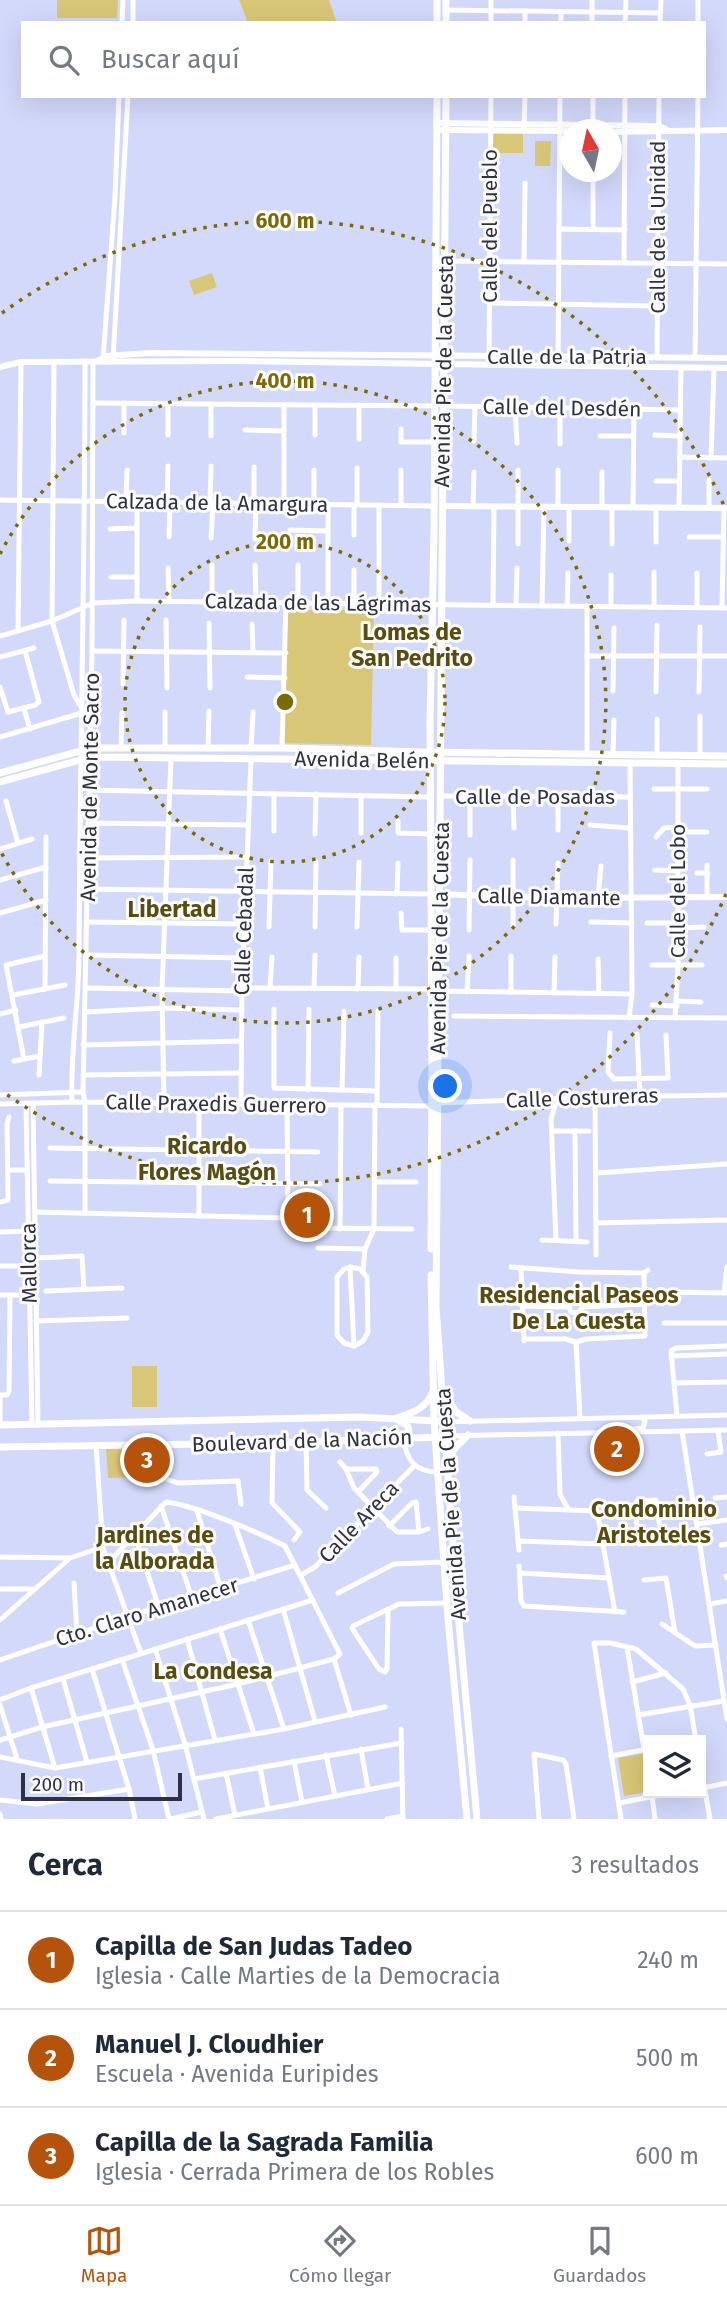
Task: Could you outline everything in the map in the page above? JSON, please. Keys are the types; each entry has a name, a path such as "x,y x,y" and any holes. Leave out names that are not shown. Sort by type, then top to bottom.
{"main road":[{"path":"437,0 437,21"},
{"path":"446,0 446,21"},
{"name":"Avenida Pie de la Cuesta","path":"435,990 431,930 436,894 431,834 430,752 437,98"},
{"name":"Avenida Pie de la Cuesta","path":"439,1422 443,1392 436,1306 435,990 441,796 446,98"},
{"name":"Avenida Belén","path":"0,773 88,751 121,748 282,748 727,756"},
{"name":"Avenida Belén","path":"0,782 81,758 88,751 171,758 727,764"},
{"name":"Avenida Pie de la Cuesta","path":"435,1105 430,1303 434,1388 440,1437 438,1472 447,1604 467,1819"},
{"path":"389,1420 418,1411 429,1400 434,1388"},
{"path":"443,1392 456,1412 470,1421"},
{"name":"Boulevard de la Nación","path":"0,1424 359,1417 439,1422"},
{"path":"355,1440 404,1435 409,1432 409,1426 406,1424 389,1420"},
{"path":"447,1466 454,1449 468,1435"},
{"name":"Avenida Pie de la Cuesta","path":"440,1437 447,1466 477,1819"},
{"name":"Boulevard de la Nación","path":"0,1447 273,1443 440,1437"}],"street":[{"path":"122,21 123,0"},
{"path":"132,21 133,0"},
{"path":"491,0 491,21"},
{"path":"592,0 592,21"},
{"path":"625,21 626,0"},
{"path":"660,21 661,0"},
{"path":"698,0 698,21"},
{"path":"446,10 660,13"},
{"path":"525,11 525,21"},
{"path":"561,12 561,21"},
{"name":"Avenida de Monte Sacro","path":"85,1212 83,1045 93,603 93,403 115,197 119,98"},
{"path":"113,359 128,98"},
{"name":"Calle del Pueblo","path":"489,356 491,98"},
{"path":"524,98 524,128"},
{"path":"560,98 560,119"},
{"path":"593,98 593,119"},
{"path":"624,263 625,98"},
{"name":"Calle de la Unidad","path":"657,358 661,129 659,98"},
{"path":"695,358 698,98"},
{"path":"437,127 559,128"},
{"path":"622,128 727,130"},
{"path":"558,366 559,182"},
{"path":"593,182 593,229"},
{"path":"524,262 525,183"},
{"path":"559,229 625,230"},
{"path":"446,261 727,264"},
{"path":"489,303 658,306"},
{"name":"Calle de la Patria","path":"444,360 489,356 727,358"},
{"name":"Calle de la Patria","path":"0,367 21,362 113,359 444,360 558,366 727,368"},
{"name":"Avenida de Monte Sacro","path":"85,361 82,711 88,751"},
{"path":"18,631 21,362"},
{"path":"0,737 82,711 74,695 52,621 54,362"},
{"path":"679,508 681,367"},
{"path":"711,458 714,368"},
{"path":"93,403 435,406"},
{"path":"124,403 124,433"},
{"path":"168,404 168,435"},
{"path":"211,404 211,436"},
{"path":"284,405 284,504"},
{"path":"314,435 315,405"},
{"path":"359,405 359,439"},
{"name":"Calle del Desdén","path":"444,406 680,410"},
{"path":"474,441 475,407"},
{"path":"515,408 517,443"},
{"path":"560,408 560,444"},
{"path":"633,507 634,409"},
{"path":"401,429 401,442 435,442"},
{"path":"245,430 284,431"},
{"path":"655,435 680,436"},
{"path":"600,436 633,436"},
{"path":"679,457 727,458"},
{"path":"168,466 169,537"},
{"path":"211,466 211,538"},
{"path":"254,467 255,539"},
{"path":"354,535 357,468"},
{"path":"126,501 127,470"},
{"path":"314,470 314,504"},
{"path":"401,470 401,505"},
{"path":"518,470 518,544"},
{"path":"558,470 558,507"},
{"path":"473,506 474,472"},
{"path":"602,472 602,507"},
{"path":"709,480 709,508"},
{"path":"656,481 679,481"},
{"name":"Calzada de la Amargura","path":"0,500 434,506"},
{"path":"136,601 137,502"},
{"path":"328,504 328,603"},
{"path":"379,505 379,604"},
{"path":"443,506 726,508 723,537 725,608"},
{"path":"492,605 494,506"},
{"path":"542,606 544,507"},
{"path":"569,507 569,541"},
{"path":"612,507 612,544"},
{"path":"656,507 656,542"},
{"path":"110,529 137,528"},
{"path":"290,530 328,531"},
{"path":"689,537 723,537"},
{"path":"212,565 212,602"},
{"path":"255,565 256,603"},
{"path":"298,603 299,565"},
{"path":"168,568 169,601"},
{"path":"516,606 517,568"},
{"path":"354,570 354,604"},
{"path":"654,572 654,607"},
{"path":"567,606 568,573"},
{"path":"697,573 697,607"},
{"path":"611,575 611,606"},
{"path":"111,577 137,577"},
{"name":"Calzada de las Lágrimas","path":"0,636 52,621 93,603 136,601 725,608"},
{"path":"282,748 286,602"},
{"path":"587,606 587,754"},
{"path":"123,684 124,620"},
{"path":"166,620 167,688"},
{"path":"209,623 209,688"},
{"path":"252,624 253,652"},
{"path":"656,692 657,625"},
{"path":"699,692 700,627"},
{"path":"613,691 614,628"},
{"path":"0,657 34,648"},
{"path":"0,687 7,711 24,709 39,702 24,651"},
{"path":"92,652 286,653"},
{"path":"587,656 727,656"},
{"path":"247,677 285,678"},
{"path":"24,709 30,729"},
{"path":"208,748 209,711"},
{"path":"165,712 165,748"},
{"path":"251,749 253,712"},
{"path":"121,748 122,713"},
{"path":"700,716 701,755"},
{"path":"657,719 657,755"},
{"path":"613,754 614,720"},
{"name":"Avenida de Monte Sacro","path":"72,1102 79,981 81,758"},
{"path":"164,1103 162,990 171,758"},
{"name":"Calle Cebadal","path":"241,1104 242,989 251,759"},
{"path":"629,1018 632,995 630,763"},
{"name":"Calle del Lobo","path":"675,1018 678,964 677,764"},
{"path":"654,789 707,789"},
{"name":"Calle de Posadas","path":"89,790 430,797"},
{"path":"274,794 274,831"},
{"path":"315,834 316,794"},
{"path":"361,796 361,833"},
{"name":"Calle de Posadas","path":"441,796 630,797"},
{"path":"470,797 470,835"},
{"path":"513,797 514,828"},
{"path":"558,797 558,830"},
{"path":"6,801 18,844"},
{"path":"0,816 10,813"},
{"path":"398,821 398,833 431,834"},
{"path":"88,823 248,825"},
{"path":"590,825 630,828"},
{"path":"656,837 664,828 707,832"},
{"path":"45,989 46,837"},
{"path":"0,849 32,839"},
{"path":"88,858 247,857"},
{"path":"469,930 470,860"},
{"path":"513,860 513,926"},
{"path":"270,927 271,861"},
{"path":"315,927 316,862"},
{"path":"357,927 359,862"},
{"path":"397,894 398,863"},
{"path":"556,924 558,863"},
{"path":"707,865 707,897"},
{"path":"598,897 601,866"},
{"path":"0,880 46,867"},
{"path":"655,870 678,871"},
{"path":"697,873 708,873"},
{"name":"Calle Diamante","path":"87,889 556,898 727,897"},
{"path":"0,913 46,900"},
{"path":"401,913 402,930 431,930"},
{"path":"87,922 244,924"},
{"path":"591,922 632,923"},
{"path":"647,923 705,927"},
{"path":"87,954 243,958"},
{"path":"314,988 315,955"},
{"path":"467,992 468,956"},
{"path":"511,956 511,992"},
{"path":"24,1059 6,965 45,957"},
{"path":"270,988 272,957"},
{"path":"358,989 359,957"},
{"path":"554,992 555,957"},
{"path":"396,958 396,989"},
{"path":"598,958 599,993"},
{"path":"652,965 702,965"},
{"path":"13,995 65,985"},
{"path":"86,988 396,989 632,995"},
{"path":"652,1005 701,1002"},
{"path":"85,1012 162,1008 242,1010"},
{"path":"274,1009 274,1088 377,1094"},
{"path":"307,1090 309,1009"},
{"path":"0,1014 16,1010"},
{"path":"342,1090 344,1011"},
{"path":"363,1271 350,1267 337,1277 337,1335 344,1343 354,1346 363,1341 368,1332 367,1278 363,1271 365,1249 374,1229 378,1011"},
{"path":"454,1016 727,1018"},
{"path":"19,1027 64,1018"},
{"path":"39,1075 42,1022"},
{"path":"610,1033 610,1076 614,1079 668,1078 666,1035"},
{"path":"637,1034 640,1096"},
{"path":"83,1045 242,1041"},
{"path":"13,1061 40,1056"},
{"path":"83,1075 241,1073"},
{"path":"324,1090 324,1105"},
{"path":"0,1095 83,1092"},
{"name":"Calle Costureras","path":"435,1105 595,1097 727,1095"},
{"path":"595,1097 596,1255"},
{"path":"543,1099 551,1119 555,1240"},
{"path":"551,1119 557,1099"},
{"name":"Calle Praxedis Guerrero","path":"0,1103 435,1105"},
{"name":"Mallorca","path":"30,1103 35,1212 32,1231 35,1423"},
{"path":"199,1104 199,1216"},
{"path":"287,1104 288,1218"},
{"path":"340,1229 341,1105"},
{"path":"0,1202 8,1200 4,1125 9,1117"},
{"path":"552,1131 589,1131"},
{"path":"575,1131 576,1240"},
{"path":"50,1148 318,1152"},
{"name":"Mallorca","path":"31,1151 27,1170 36,1258 37,1321 34,1367"},
{"path":"596,1173 727,1164"},
{"path":"8,1170 27,1170"},
{"path":"50,1181 320,1184"},
{"path":"375,1182 416,1182"},
{"path":"35,1212 288,1218 319,1228 412,1228"},
{"path":"596,1223 727,1220"},
{"path":"0,1232 32,1231"},
{"path":"542,1240 587,1242"},
{"path":"318,1248 365,1249"},
{"path":"36,1258 82,1256 84,1289"},
{"path":"0,1266 18,1266"},
{"path":"350,1267 354,1346"},
{"path":"511,1267 646,1271 645,1336 586,1339 576,1342 565,1339 524,1341 521,1268"},
{"path":"664,1292 725,1293 727,1267"},
{"path":"46,1291 122,1288"},
{"name":"Mallorca","path":"0,1295 13,1295 9,1391 7,1395 0,1395 0,1404"},
{"path":"522,1306 569,1307 571,1312 576,1313 582,1307 644,1304"},
{"path":"37,1321 127,1318"},
{"path":"664,1323 727,1323"},
{"path":"576,1342 580,1418"},
{"path":"672,1352 727,1346"},
{"path":"672,1352 727,1354"},
{"path":"672,1352 677,1416"},
{"path":"674,1382 727,1382"},
{"path":"0,1404 0,1424"},
{"path":"439,1422 727,1415"},
{"path":"588,1433 643,1428 645,1421 641,1418"},
{"path":"481,1420 482,1434"},
{"path":"707,1454 721,1452 718,1430"},
{"path":"440,1437 727,1430"},
{"path":"682,1431 727,1719"},
{"path":"558,1433 560,1494 568,1509"},
{"path":"404,1439 409,1460 425,1471 438,1472"},
{"path":"306,1442 306,1489 326,1508"},
{"path":"273,1443 272,1503 300,1532 294,1540"},
{"path":"96,1444 103,1548 141,1653"},
{"path":"155,1445 156,1471 160,1477 178,1483 238,1481 241,1504"},
{"path":"340,1462 346,1469 350,1483 389,1526 397,1532 419,1532 428,1529"},
{"name":"Calle Areca","path":"300,1575 315,1567 415,1465"},
{"path":"346,1469 376,1469 377,1472 358,1492"},
{"path":"551,1508 560,1494"},
{"path":"514,1497 519,1550"},
{"path":"715,1498 727,1497"},
{"path":"637,1501 656,1500 662,1543"},
{"path":"0,1740 42,1727 238,1684 334,1659 340,1654 285,1546 235,1525 166,1502 108,1563"},
{"path":"389,1526 416,1502 419,1532"},
{"path":"161,1506 192,1598"},
{"path":"515,1508 597,1511 615,1612"},
{"path":"197,1511 221,1588"},
{"path":"636,1516 639,1544 699,1536"},
{"path":"697,1524 727,1520"},
{"path":"235,1525 254,1579"},
{"path":"135,1535 159,1608"},
{"path":"518,1541 603,1544"},
{"path":"0,1557 70,1558 97,1549"},
{"path":"0,1620 70,1558"},
{"path":"338,1593 394,1564 444,1562"},
{"name":"Cto. Claro Amanecer","path":"0,1660 295,1565"},
{"path":"610,1578 519,1569 521,1601 524,1606 624,1612"},
{"path":"644,1580 666,1578 675,1633"},
{"path":"74,1583 77,1634"},
{"path":"0,1589 33,1589"},
{"path":"17,1759 10,1737 3,1727 0,1703 31,1688 313,1600"},
{"path":"710,1604 727,1601"},
{"path":"388,1609 385,1672 379,1669 352,1628 388,1609 399,1604 447,1604"},
{"path":"283,1609 315,1721"},
{"path":"248,1620 284,1729"},
{"path":"662,1624 695,1646 716,1645"},
{"path":"220,1629 254,1734"},
{"path":"187,1639 215,1740"},
{"path":"621,1819 594,1643 636,1649 683,1689 690,1705 693,1735"},
{"path":"627,1647 643,1736"},
{"path":"122,1659 153,1750 170,1819 203,1816 185,1744 155,1649"},
{"path":"334,1659 351,1715"},
{"path":"92,1669 120,1757 135,1819"},
{"path":"632,1682 666,1674"},
{"path":"63,1679 87,1762"},
{"path":"31,1688 55,1768"},
{"path":"638,1715 725,1701"},
{"path":"0,1757 55,1768 284,1729 385,1707"},
{"path":"387,1819 403,1817 401,1729"},
{"path":"194,1779 402,1743"},
{"path":"361,1749 368,1789"},
{"path":"611,1755 643,1750"},
{"path":"539,1819 534,1754 563,1760 566,1765 573,1819"},
{"path":"326,1755 335,1796"},
{"path":"294,1761 302,1802"},
{"path":"260,1767 268,1809"},
{"path":"226,1773 236,1815"},
{"path":"216,1819 403,1783"},
{"path":"706,1787 727,1783"},
{"path":"0,1800 37,1804 129,1789"},
{"path":"619,1803 643,1798"},
{"path":"652,1798 656,1819"},
{"path":"705,1798 710,1819"}],"shaded area":[{"path":"57,0 118,0 117,18 57,18"},
{"path":"239,0 329,0 336,21 247,21"},
{"path":"492,134 523,134 523,153 493,153"},
{"path":"535,141 551,141 550,166 535,166"},
{"path":"212,273 217,287 194,295 189,281"},
{"path":"287,610 374,610 371,745 284,743"},
{"path":"132,1366 157,1366 157,1407 132,1407"},
{"path":"142,1447 143,1464 152,1465 153,1476 108,1478 106,1448"},
{"path":"643,1754 643,1793 624,1796 618,1758"}],"place":[{"name":"Capilla de San Judas Tadeo","path":"307,1215"},
{"name":"Manuel J. Cloudhier","path":"617,1449"},
{"name":"Capilla de la Sagrada Familia","path":"147,1460"}],"district":[{"name":"Lomas de San Pedrito","path":"412,645"},
{"name":"Libertad","path":"172,909"},
{"name":"Ricardo Flores Magón","path":"207,1159"},
{"name":"Residencial Paseos De La Cuesta","path":"579,1308"},
{"name":"Condominio Aristoteles","path":"654,1522"},
{"name":"Jardines de la Alborada","path":"155,1548"},
{"name":"La Condesa","path":"213,1671"}]}
